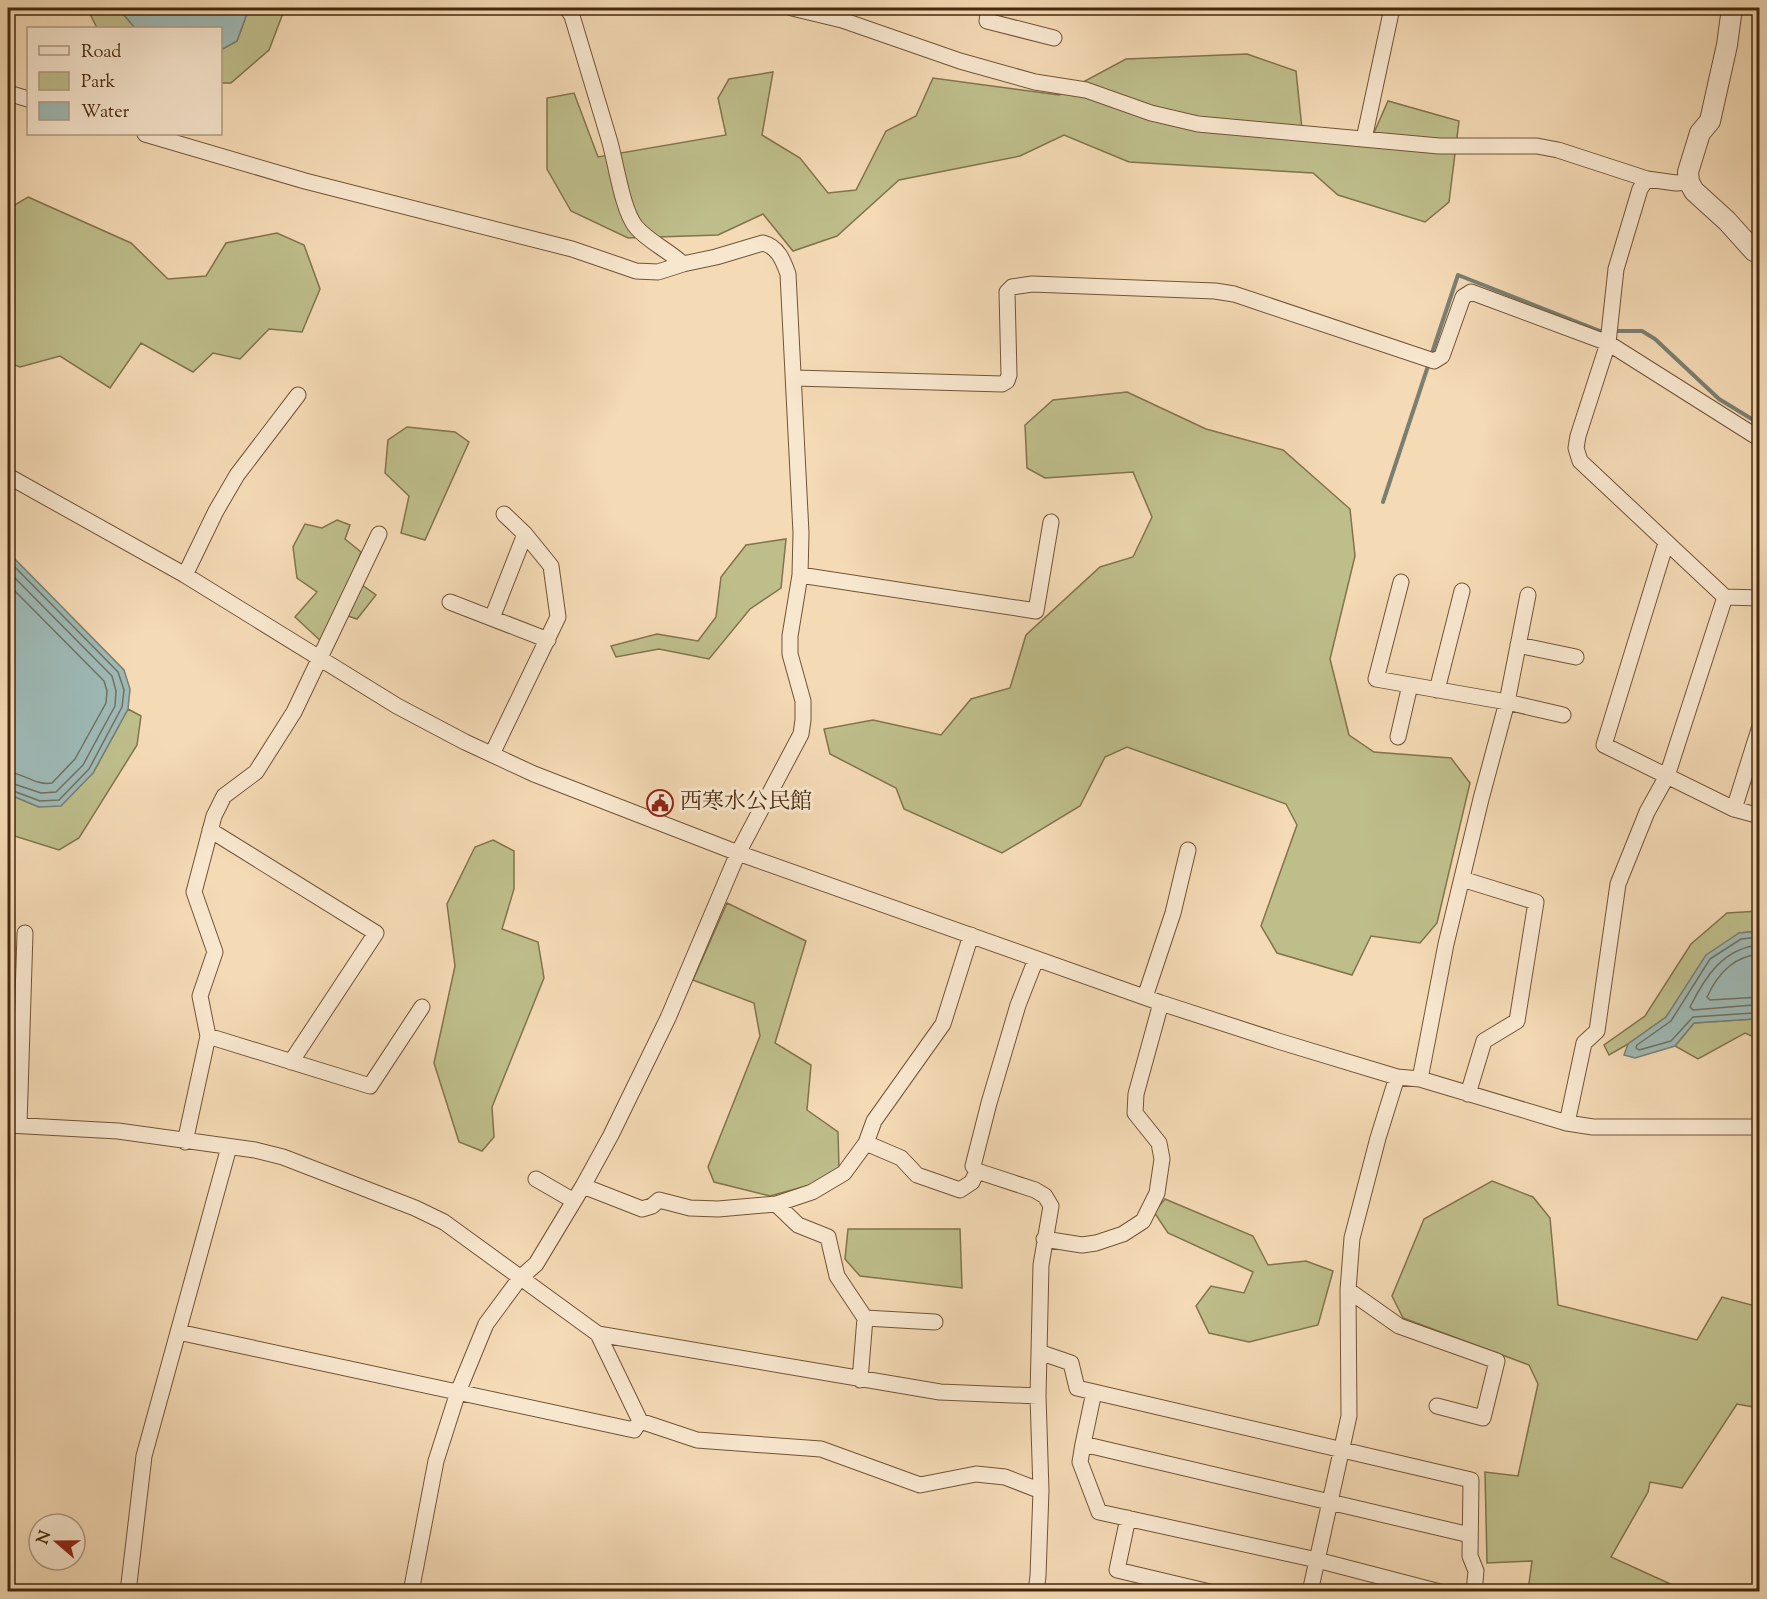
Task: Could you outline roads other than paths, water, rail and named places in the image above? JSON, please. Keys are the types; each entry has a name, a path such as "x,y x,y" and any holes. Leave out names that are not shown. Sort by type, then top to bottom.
{"street":[{"path":"567,8 572,16 610,141 628,212 635,226 651,241 670,252 683,264"},
{"path":"792,8 842,20 960,61 1035,82 1086,90 1151,113 1198,124 1439,146 1537,146 1558,150 1647,179 1676,183 1689,182"},
{"path":"990,8 987,21 1054,38"},
{"path":"1364,140 1392,8"},
{"path":"1732,8 1727,45 1710,121 1700,133 1688,172 1689,182 1694,191 1727,221 1754,251 1760,254"},
{"path":"8,93 27,99"},
{"path":"148,135 348,192 572,249 636,271 658,272 763,243 771,245 781,256 788,274 801,533 800,575 790,636 790,654 803,701 801,734 738,853 668,1018 583,1186 536,1264 520,1278 486,1324 458,1392 436,1461 411,1592"},
{"path":"1647,179 1640,189 1616,269 1608,343 1576,447 1580,461 1725,597 1760,598"},
{"path":"795,378 1002,384 1007,381 1009,375 1007,292 1012,286 1032,284 1215,291 1234,294 1430,359 1443,356 1462,297 1471,292 1608,343 1760,439"},
{"path":"184,575 237,475 298,395"},
{"path":"8,476 184,575 397,706 534,774 738,853 1161,1003 1397,1077 1420,1079 1567,1123 1593,1127 1760,1127"},
{"path":"492,754 558,617 551,566 525,534 504,514"},
{"path":"800,575 1036,611 1051,522"},
{"path":"184,1142 208,1036 200,996 215,952 194,892 214,816 224,796 256,772 294,712 379,534"},
{"path":"492,618 525,534"},
{"path":"1666,543 1604,746 1734,809 1760,816"},
{"path":"1401,582 1376,679 1507,702 1563,715"},
{"path":"1437,690 1462,591"},
{"path":"1420,1079 1446,944 1507,702 1528,595"},
{"path":"1567,1123 1584,1043 1598,1031 1618,884 1647,812 1667,776 1725,597"},
{"path":"450,602 548,640"},
{"path":"1518,645 1576,657"},
{"path":"1398,737 1410,685"},
{"path":"1734,809 1760,726"},
{"path":"210,830 376,933 291,1062"},
{"path":"1145,997 1173,913 1188,850"},
{"path":"1462,879 1536,902 1516,1021 1484,1041 1468,1094"},
{"path":"25,933 13,1125 118,1131 184,1142 255,1150 283,1157 416,1208 444,1222 597,1334 940,1392 1038,1396"},
{"path":"583,1186 642,1209 652,1206 659,1200 690,1208 718,1209 776,1204 812,1192 844,1173 866,1143 874,1121 944,1024 971,935"},
{"path":"1036,959 1018,1005 973,1166 977,1171 1035,1190 1045,1196 1051,1206 1041,1265 1038,1396 1041,1491 1036,1592"},
{"path":"1044,1239 1082,1245 1096,1243 1130,1230 1143,1221 1152,1206 1157,1193 1162,1159 1159,1143 1135,1113 1136,1094 1161,1003"},
{"path":"208,1036 370,1086 422,1007"},
{"path":"1310,1592 1349,1416 1348,1290 1352,1238 1377,1138 1397,1077"},
{"path":"866,1143 901,1158 917,1175 960,1190 972,1182 977,1171"},
{"path":"128,1592 144,1456 229,1147"},
{"path":"536,1179 574,1202"},
{"path":"776,1204 798,1225 828,1237 837,1276 865,1318 860,1380"},
{"path":"1348,1290 1399,1326 1497,1362 1483,1418 1437,1406"},
{"path":"865,1318 935,1322"},
{"path":"178,1332 634,1431 640,1420"},
{"path":"597,1334 640,1420 697,1440 821,1449 920,1485 976,1474 1005,1477 1041,1491"},
{"path":"1039,1352 1071,1363 1077,1388 1471,1480 1470,1556 1476,1571 1474,1592"},
{"path":"1094,1392 1080,1462 1099,1512 1317,1560 1440,1592"},
{"path":"1083,1444 1470,1535"},
{"path":"1128,1518 1117,1570 1210,1592"}],"water":[{"path":"118,8 249,8 237,41 222,49 222,27 134,27"},
{"path":"8,552 124,670 130,689 128,709 93,773 61,806 39,807 8,794"},
{"path":"1759,931 1759,1021 1753,1019 1694,1023 1675,1046 1635,1058 1624,1055 1628,1044 1666,1017 1706,955 1739,933"}],"waterway":[{"path":"1431,356 1458,275 1604,331"},
{"path":"1612,331 1642,331 1655,339 1719,399 1760,424"},
{"path":"1383,502 1429,363"}],"place":[{"name":"西寒水公民館","path":"660,803"}]}
